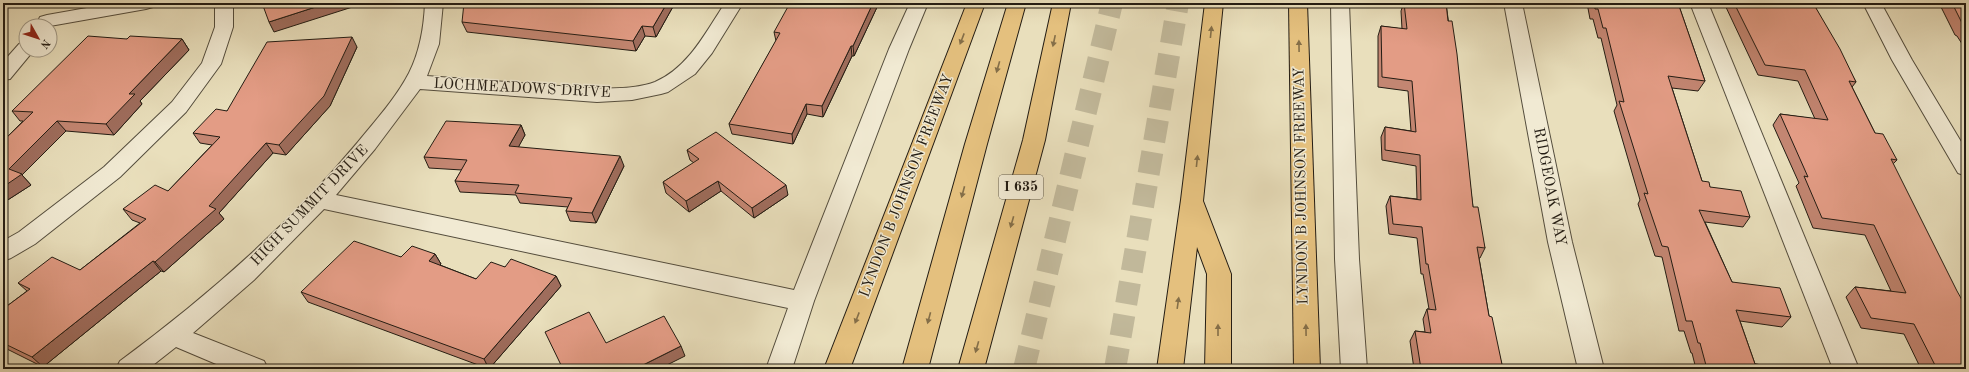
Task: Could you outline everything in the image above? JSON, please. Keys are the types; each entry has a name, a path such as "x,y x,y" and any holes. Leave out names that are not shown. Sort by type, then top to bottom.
{"main road":[{"name":"LYNDON B JOHNSON FREEWAY","path":"837,369 976,3"},
{"path":"915,369 974,152 1017,3"},
{"name":"I 635","path":"971,369 1034,140 1062,3"},
{"path":"1170,369 1192,200 1214,3"},
{"name":"LYNDON B JOHNSON FREEWAY","path":"1298,3 1307,369"},
{"path":"1192,200 1219,274 1218,369"}],"street":[{"path":"47,18 52,3"},
{"path":"58,21 146,3"},
{"path":"3,252 27,238 112,172 179,107 211,64 224,27 224,3"},
{"name":"HIGH SUMMIT DRIVE","path":"129,369 174,336 249,270 320,200 373,140 414,82 428,52 434,16 434,3"},
{"name":"LOCHMEADOWS DRIVE","path":"414,82 597,95 632,93 661,87 688,69 705,49 734,3"},
{"path":"779,369 802,301 899,49 919,3"},
{"path":"1340,3 1347,251 1354,369"},
{"name":"RIDGEOAK WAY","path":"1513,3 1560,242 1591,369"},
{"path":"1699,3 1846,369"},
{"path":"1872,3 1902,60 1966,168"},
{"path":"3,74 18,57"},
{"path":"320,200 802,301"},
{"path":"174,336 254,369"}],"building":[{"path":"262,3 328,3 269,22"},
{"path":"464,3 522,6 524,3 667,3 653,27 642,26 633,41 462,22"},
{"path":"790,3 873,3 822,106 806,104 792,134 729,124 780,33 774,32"},
{"path":"1404,3 1446,3 1448,21 1452,21 1457,54 1473,207 1478,207 1485,248 1477,247 1489,316 1492,317 1503,369 1421,369 1415,331 1431,333 1427,309 1436,310 1428,264 1426,264 1422,227 1393,224 1390,196 1421,200 1420,155 1385,150 1385,127 1416,132 1412,81 1382,77 1381,26 1407,29"},
{"path":"1594,3 1678,3 1705,81 1668,76 1702,181 1709,182 1710,187 1741,191 1750,217 1699,210 1732,282 1780,288 1791,317 1736,310 1755,364 1793,369 1707,369 1692,321 1686,321 1668,247 1662,246 1644,193 1648,194 1619,101 1624,102 1606,28 1603,28 1598,9 1595,9"},
{"path":"1734,3 1813,3 1840,49 1856,82 1849,81 1875,133 1883,134 1897,160 1891,159 1966,307 1966,369 1937,369 1914,324 1871,318 1855,287 1906,293 1874,225 1822,218 1804,176 1808,177 1780,114 1828,120 1805,70 1765,65"},
{"path":"1952,3 1966,3 1966,26 1963,25"},
{"path":"88,36 127,39 130,36 182,39 129,94 135,94 106,124 57,121 9,169 22,174 3,187 3,141 33,112 12,111"},
{"path":"352,37 324,96 279,145 266,143 209,206 216,209 155,262 153,261 32,357 3,343 3,309 30,289 18,283 52,257 80,270 146,219 123,209 155,185 168,191 220,137 193,133 216,109 227,111 267,42"},
{"path":"446,121 521,125 509,146 620,156 592,213 566,211 572,198 515,193 519,185 455,181 467,160 424,157"},
{"path":"716,132 786,185 752,208 718,181 686,201 663,182 699,159 687,150"},
{"path":"354,241 401,257 412,246 435,254 429,261 476,279 491,262 505,267 511,259 556,276 484,359 301,292"},
{"path":"589,312 606,343 664,316 681,346 635,369 552,369 561,365 545,332"}],"tunnel":[{"path":"1024,369 1112,3"},
{"path":"1115,369 1178,3"}]}
